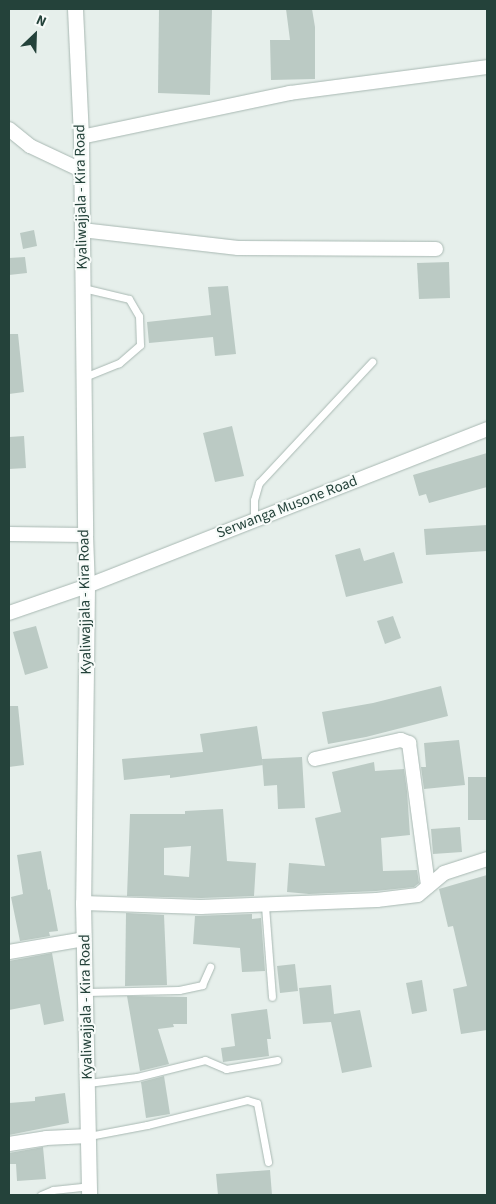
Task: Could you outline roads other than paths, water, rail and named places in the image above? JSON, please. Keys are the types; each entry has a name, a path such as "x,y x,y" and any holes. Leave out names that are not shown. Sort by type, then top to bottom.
{"street":[{"name":"Kyaliwajjala - Kira Road","path":"75,9 81,137 87,586 84,940 89,1191"},
{"path":"81,137 290,93 487,67"},
{"path":"9,129 30,146 81,170"},
{"path":"82,230 238,248 436,250"},
{"name":"Serwanga Musone Road","path":"9,613 87,586 487,430"},
{"path":"9,534 85,535"},
{"path":"315,759 401,740 409,744 428,886"},
{"path":"84,903 201,907 265,906 377,900 418,895 444,874 487,859"},
{"path":"9,952 84,940"},
{"path":"9,1144 46,1138 89,1136"}],"lane":[{"path":"82,288 129,299 139,316 140,345 119,363 83,378"},
{"path":"254,520 254,500 259,483 372,362"},
{"path":"265,906 272,997"},
{"path":"86,992 179,990 202,985 210,967"},
{"path":"88,1083 137,1077 206,1060 226,1069 276,1060"},
{"path":"89,1136 147,1125 247,1100 257,1103 268,1162"},
{"path":"41,1195 53,1190 89,1191"}]}
